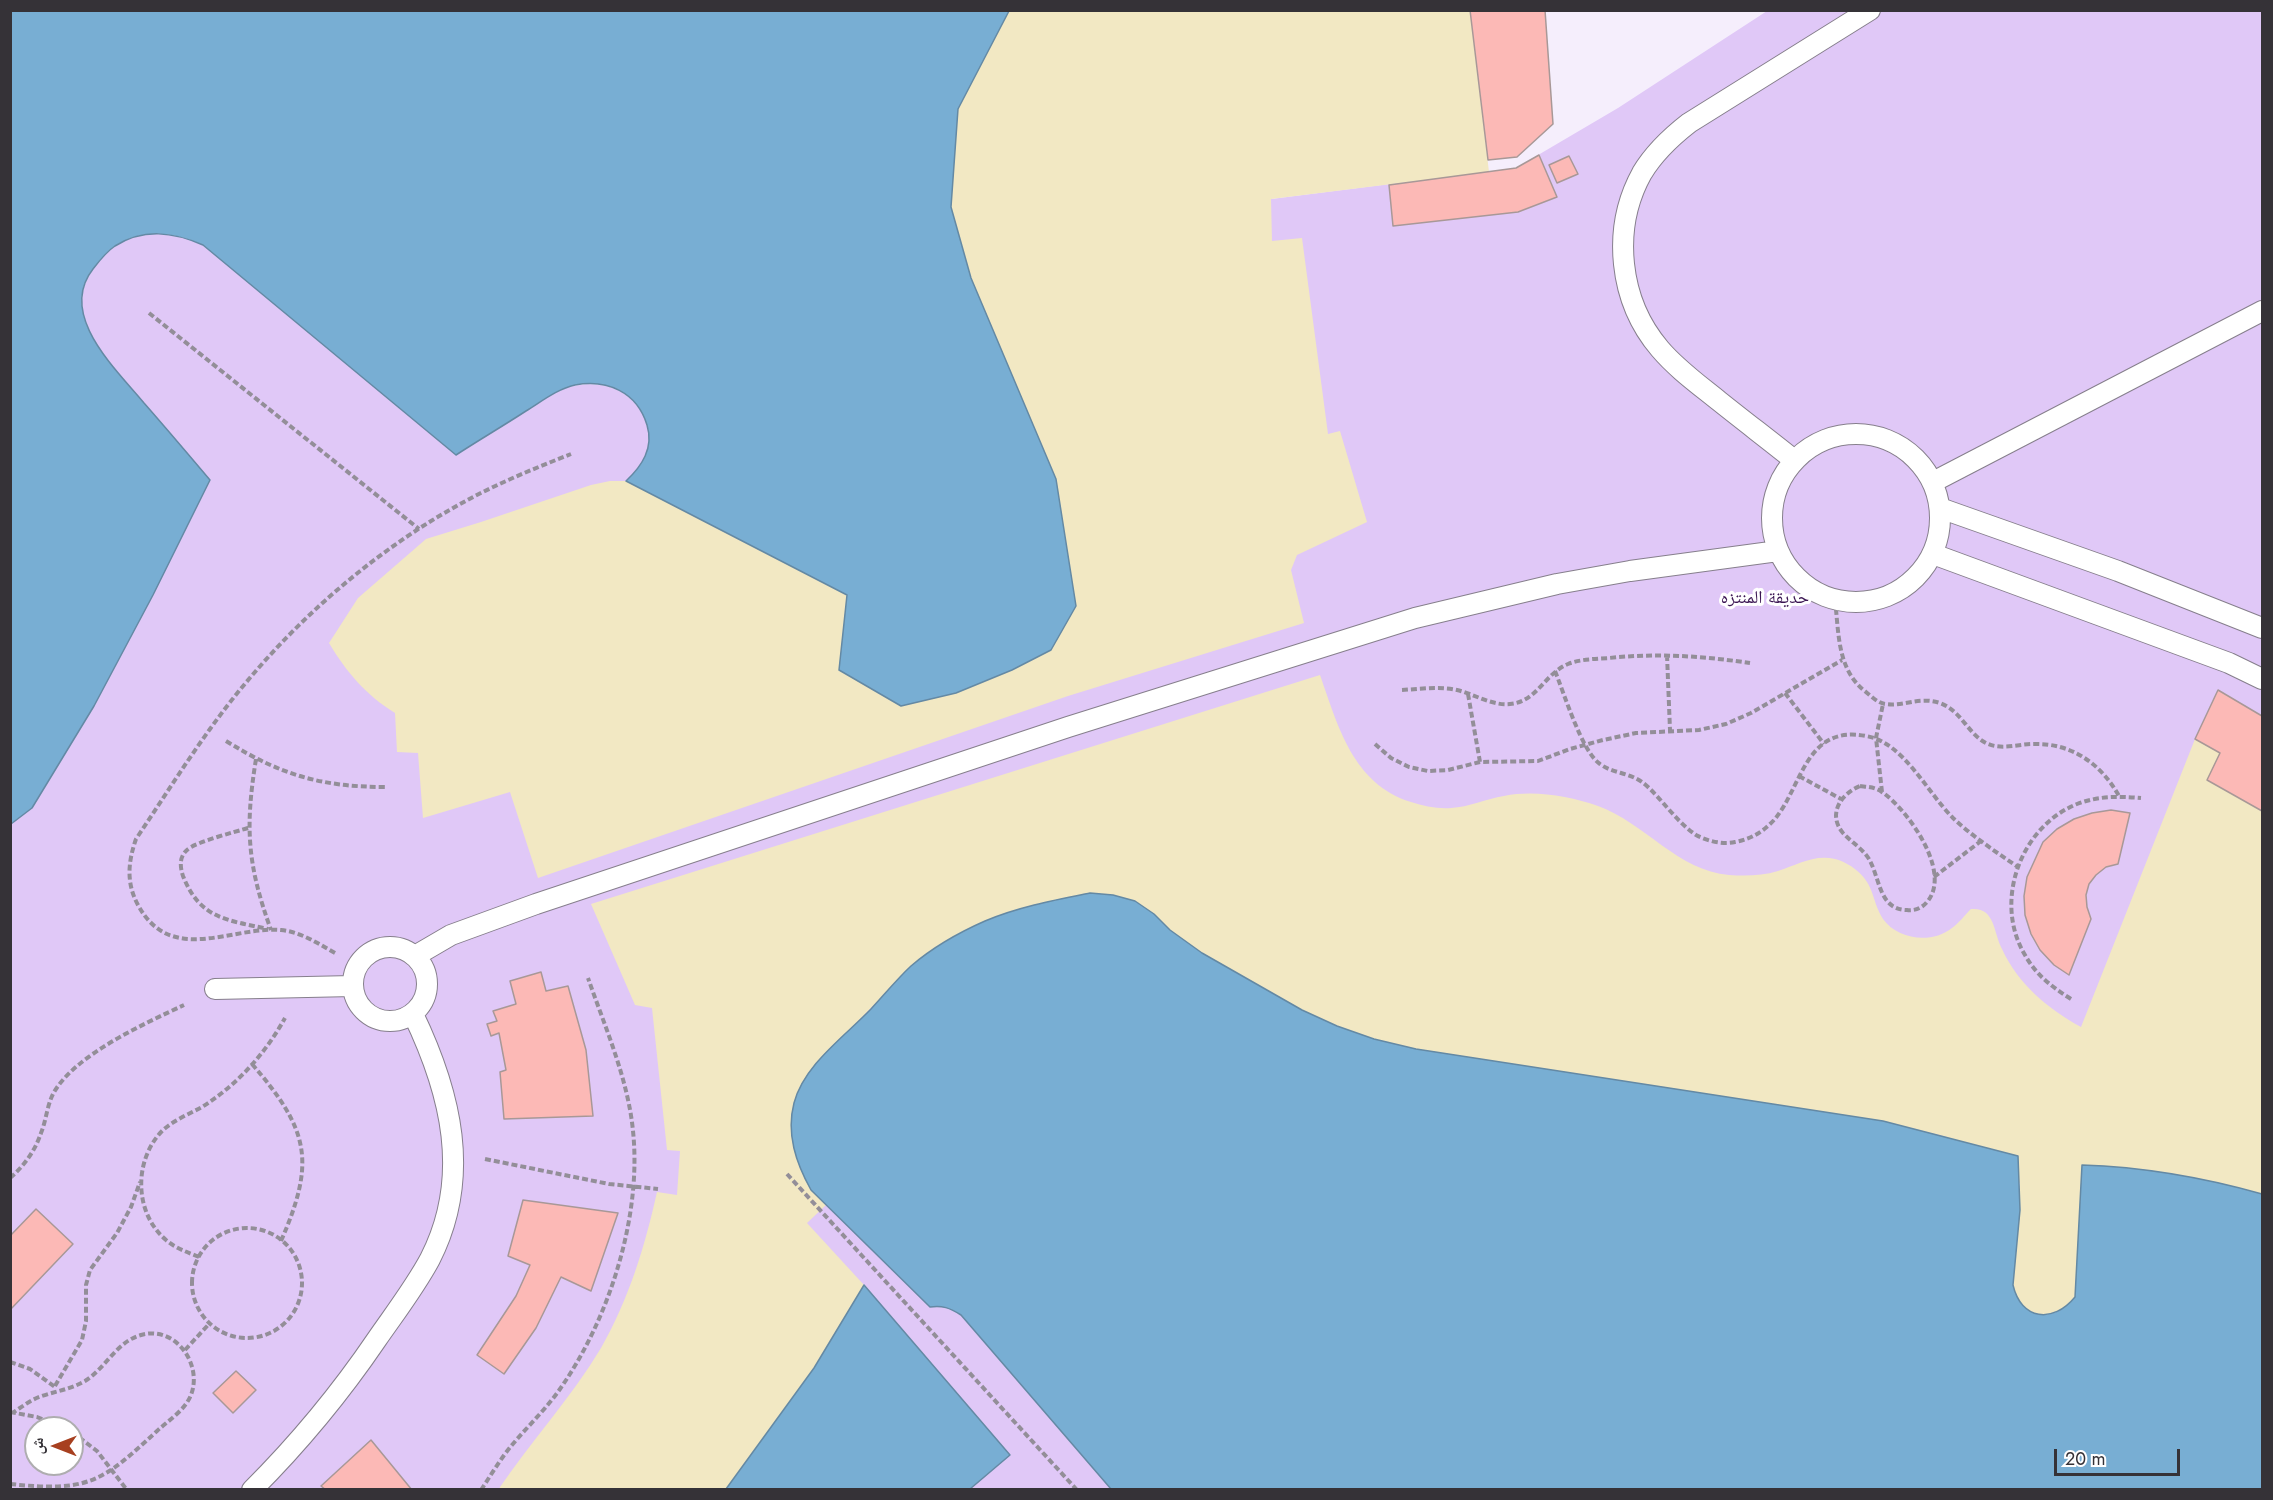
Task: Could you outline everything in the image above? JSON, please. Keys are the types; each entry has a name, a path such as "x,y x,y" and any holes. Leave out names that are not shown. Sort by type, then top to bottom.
{"lane":[{"path":"1794,460 1682,371 1660,349 1646,330 1635,309 1623,264 1626,218 1642,174 1671,137 1689,123 1870,10"},
{"path":"1933,482 2262,311"},
{"path":"1860,433 1879,436 1911,453 1924,466 1933,482 1940,508 1940,524 1933,554 1922,571 1908,585 1892,595 1874,601 1835,600 1817,593 1801,582 1788,568 1778,551 1774,533 1774,503 1783,476 1794,460 1808,448 1824,440 1842,434 1860,433"},
{"path":"1940,508 2118,571 2262,628"},
{"path":"415,956 451,935 536,904 1057,730 1334,642 1415,618 1557,584 1630,571 1778,551"},
{"path":"1933,554 2196,650 2262,679"},
{"path":"393,947 415,956 423,966 427,980 427,993 422,1005 413,1014 401,1020 388,1022 374,1018 363,1011 356,999 353,986 354,974 369,954 393,947"},
{"path":"215,989 353,986"},
{"path":"252,1490 290,1452 341,1392 407,1296 430,1258 443,1224 452,1189 454,1153 451,1121 431,1051 413,1014"}],"path":[{"path":"148,313 419,529"},
{"path":"271,930 201,940 184,939 168,934 153,924 142,912 133,896 129,877 130,857 136,839 211,728 289,636 331,596 376,559 419,529 473,497 571,454"},
{"path":"1835,600 1842,660 1858,687 1883,704 1892,705 1913,700 1940,703 1953,710 1979,738 2000,747 2046,744 2070,750 2102,771 2119,796"},
{"path":"1667,655 1670,730"},
{"path":"1402,690 1430,688 1457,690 1508,705 1533,696 1555,671 1579,660 1667,655 1709,657 1750,663"},
{"path":"1375,744 1391,758 1409,767 1428,771 1448,770 1480,762 1538,761 1584,744 1636,733 1699,730 1726,724 1751,713 1842,660"},
{"path":"1555,671 1584,744 1593,759 1601,765 1637,778 1697,835 1714,842 1731,843 1748,839 1763,831 1776,819 1815,752 1824,744 1849,735 1876,738 1897,750 1935,799 1954,819 2018,867"},
{"path":"1785,693 1824,744"},
{"path":"1468,694 1480,762"},
{"path":"1882,792 1876,738 1883,704"},
{"path":"226,741 256,759 306,779 359,788 386,788"},
{"path":"256,759 250,793 248,828 251,863 259,897 271,930"},
{"path":"1799,776 1841,799"},
{"path":"1860,786 1872,787 1882,792 1905,814 1926,848 1935,886 1932,895 1920,908 1904,910 1888,903 1869,860 1861,849 1842,832 1837,821 1836,810 1841,799 1849,790 1860,786"},
{"path":"2071,999 2052,987 2036,972 2024,954 2015,933 2011,912 2012,889 2018,867 2027,848 2040,830 2056,816 2086,801 2119,796 2140,798"},
{"path":"248,828 191,847 183,855 181,870 197,903 207,911 230,921 298,933 358,967"},
{"path":"1934,878 1981,841"},
{"path":"481,1490 510,1448 559,1390 598,1323 615,1278 627,1229 633,1187 633,1131 622,1079 588,978"},
{"path":"55,1386 82,1340 86,1321 86,1285 90,1270 117,1233 131,1207 144,1161 152,1144 163,1130 223,1092 252,1064 276,1034 290,1011 299,987"},
{"path":"10,1178 32,1152 42,1133 51,1097 70,1070 122,1037 184,1005"},
{"path":"252,1064 285,1106 294,1122 299,1140 302,1176 299,1194 281,1241"},
{"path":"454,1153 633,1187 658,1189"},
{"path":"787,1174 1077,1490"},
{"path":"141,1178 146,1214 155,1230 167,1242 199,1257"},
{"path":"252,1228 268,1233 281,1241 293,1254 300,1270 302,1288 297,1305 288,1320 274,1331 258,1337 240,1338 224,1334 209,1324 192,1292 192,1274 199,1257 208,1244 222,1234 236,1229 252,1228"},
{"path":"185,1350 209,1324"},
{"path":"10,1484 48,1488 66,1487 100,1478 128,1458 185,1406 192,1393 194,1379 192,1364 185,1350 172,1340 158,1334 142,1334 128,1340 116,1350 98,1372 85,1381 36,1398 12,1412"},
{"path":"10,1362 30,1369 60,1391"},
{"path":"12,1412 32,1416"},
{"path":"84,1441 97,1451 127,1490"}],"green space":[{"name":"حديقة المنتزه","path":"1767,11 2262,11 2262,1194 2213,1180 811,1190 930,1307 946,1308 961,1315 1111,1489 970,1489 1009,1455 864,1286 814,1368 726,1489 11,1490 11,824 32,808 94,706 153,595 103,354 89,330 82,310 86,283 96,265 107,253 119,244 145,234 173,235 203,245 456,455 561,390 586,384 597,384 618,390 628,396 642,413 649,433 646,456 626,481 1271,199 1516,168 1618,108"}],"sand":[{"path":"1009,11 1470,11 1489,172 1271,199 1272,241 1302,238 1328,434 1340,431 1367,522 1297,555 1291,570 1304,623 1068,696 538,878 510,792 423,818 418,753 397,752 395,713 375,699 358,682 329,643 358,598 426,539 591,485 610,481 626,481 847,595 839,670 901,706 956,693 1012,670 971,278 951,207 958,109"},
{"path":"1320,675 1350,751 1375,782 1391,793 1411,802 1441,808 1464,806 1515,794 1551,795 1575,799 1615,814 1694,865 1711,872 1729,875 1766,874 1820,858 1841,861 1857,870 1865,879 1883,919 1897,932 1925,938 1935,936 1952,928 1971,909 1985,912 1992,922 2009,962 2025,984 2045,1003 2081,1027 2195,739 2220,753 2208,780 2262,811 2262,1194 2173,1174 2082,1165 2075,1297 2057,1311 2039,1314 2023,1305 2013,1285 2020,1210 2020,1183 1947,1137 1883,1121 1416,1049 1374,1039 1302,1010 1202,953 1170,930 1154,914 1090,893 1026,907 947,941 912,966 826,1054 811,1190 826,1205 807,1223 864,1285 814,1368 726,1489 498,1490 601,1348 620,1311 635,1272 657,1192 677,1195 680,1151 667,1150 652,1008 635,1005 591,904"}],"water":[{"path":"11,10 1009,11 958,109 951,207 971,278 1056,479 1076,606 1051,650 1012,670 956,693 901,706 839,670 847,595 626,481 642,463 648,449 649,433 636,404 619,390 598,384 575,385 562,389 456,455 203,245 181,237 148,234 126,240 115,246 93,269 84,287 82,305 86,323 94,341 106,358 210,480 153,595 94,706 32,808 11,824"},
{"path":"1090,893 1113,895 1135,901 1202,953 1302,1010 1374,1039 1416,1049 1883,1121 2018,1156 2020,1210 2013,1285 2023,1305 2039,1314 2057,1311 2075,1297 2082,1165 2173,1174 2262,1194 2262,1489 1111,1489 961,1315 946,1308 930,1307 811,1190 797,1159 791,1126 794,1103 806,1076 826,1052 919,959 956,935 998,916 1037,904"},
{"path":"864,1285 1010,1455 970,1489 726,1489 814,1368"}],"building":[{"path":"1470,10 1545,10 1553,124 1517,157 1488,160"},
{"path":"1539,155 1557,197 1518,212 1393,226 1389,185 1516,168"},
{"path":"1569,156 1578,174 1557,183 1549,165"},
{"path":"2218,690 2262,716 2262,811 2207,780 2220,753 2195,739"},
{"path":"2111,810 2130,813 2118,864 2106,867 2089,884 2086,895 2091,919 2069,975 2054,965 2040,950 2031,934 2025,915 2024,896 2027,877 2043,842 2057,829 2074,819"},
{"path":"541,972 546,991 568,986 586,1050 593,1116 504,1119 500,1072 506,1070 499,1033 491,1036 487,1024 497,1021 493,1011 516,1004 510,981"},
{"path":"523,1200 618,1213 591,1291 561,1277 536,1328 504,1374 477,1355 516,1296 530,1265 508,1256"},
{"path":"36,1209 73,1244 10,1310 10,1236"},
{"path":"236,1371 256,1390 233,1413 213,1393"},
{"path":"371,1440 412,1490 326,1490 321,1486"}]}
